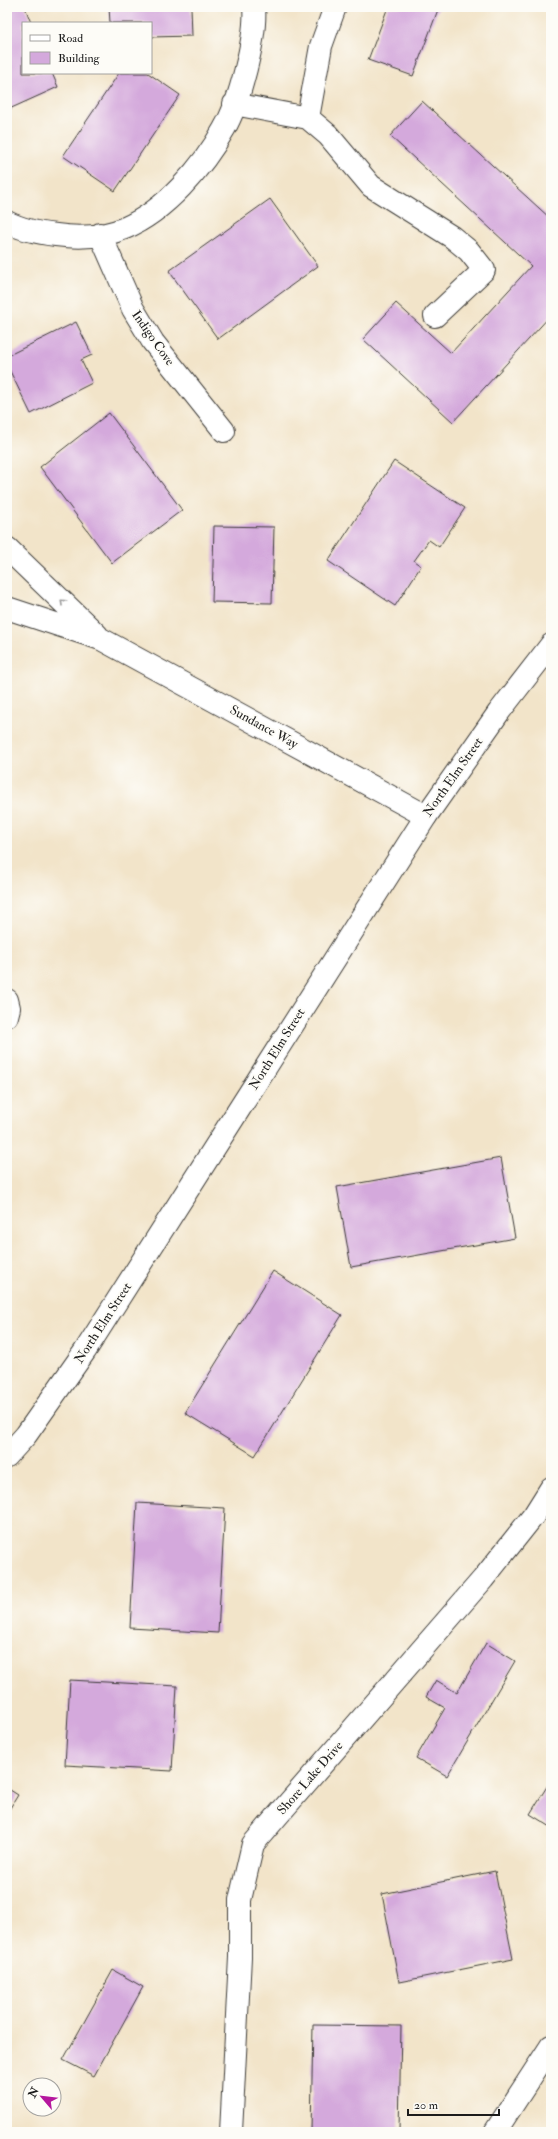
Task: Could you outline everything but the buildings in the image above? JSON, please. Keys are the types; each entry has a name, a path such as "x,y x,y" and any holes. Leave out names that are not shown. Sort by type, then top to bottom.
{"street":[{"path":"7,222 16,227 44,234 77,238 125,228 163,206 200,164 225,129 246,70 255,18 254,7"},
{"path":"308,118 321,46 335,7"},
{"path":"234,104 308,118 328,135 371,186 452,237 469,250 484,270 435,316"},
{"name":"Indigo Cove","path":"100,234 133,309 153,342 224,431"},
{"name":"Sundance Way","path":"7,548 101,639"},
{"name":"Sundance Way","path":"7,608 101,639 426,816"},
{"name":"North Elm Street","path":"7,1456 26,1435 85,1351 426,816 499,712 551,645"},
{"path":"7,1000 9,1008 7,1016"},
{"name":"Shore Lake Drive","path":"231,2132 240,1957 240,1900 253,1844 482,1579 534,1515 551,1488"},
{"path":"495,2132 551,2046"}]}
